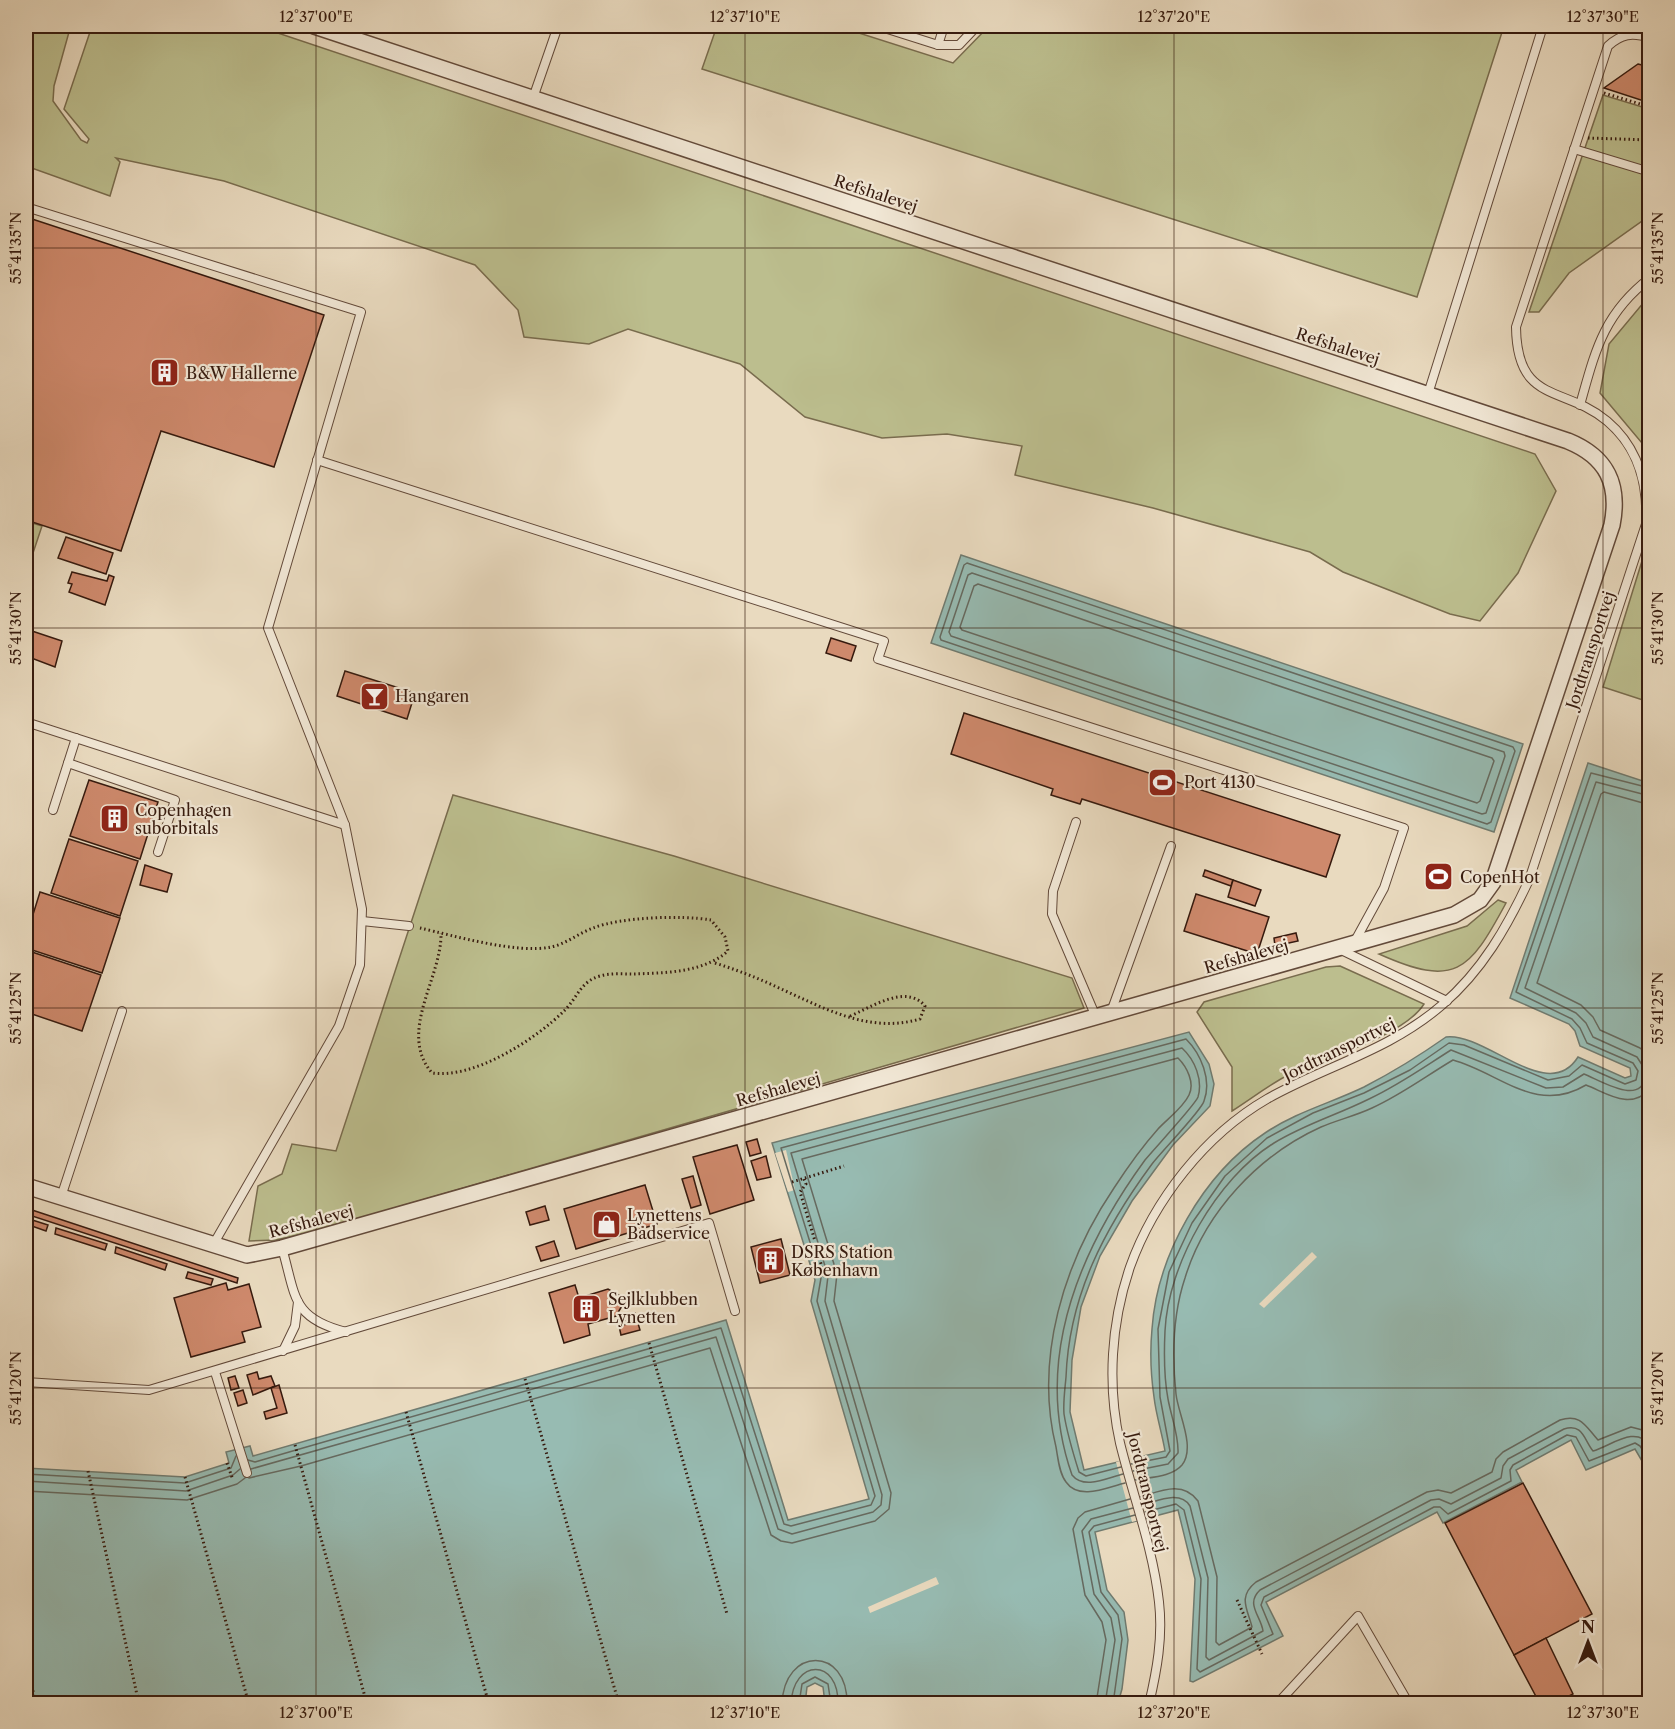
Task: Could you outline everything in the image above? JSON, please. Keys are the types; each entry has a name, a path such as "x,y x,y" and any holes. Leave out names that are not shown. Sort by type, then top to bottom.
{"street":[{"name":"Refshalevej","path":"26,1186 247,1255 282,1248 1454,915 1480,900 1493,882 1616,507 1614,489 1607,472 1585,448 314,26"}],"lane":[{"path":"533,98 558,26"},
{"path":"878,26 938,45 959,45 976,26"},
{"path":"938,45 944,26"},
{"path":"1428,394 1543,26"},
{"name":"Jordtransportvej","path":"1149,1704 1160,1657 1160,1605 1115,1412 1112,1360 1118,1311 1131,1266 1168,1193 1195,1158 1257,1106 1363,1056 1412,1028 1447,1000 1487,956 1509,921 1529,880 1646,524 1647,495 1633,452 1606,420 1580,405 1554,396 1534,382 1524,368 1516,348 1516,327 1608,46 1619,36 1638,34 1650,38"},
{"path":"1574,149 1650,171"},
{"path":"26,207 361,312 268,628 345,825 362,909 360,965 339,1026 213,1245"},
{"path":"1580,405 1600,337 1609,320 1621,304 1650,278"},
{"path":"317,460 884,641 878,659 1404,828 1384,888 1345,946 1447,1000"},
{"path":"26,722 345,825"},
{"path":"53,810 76,738"},
{"path":"68,763 176,800 158,852"},
{"path":"1076,822 1053,891 1052,914 1103,1015"},
{"path":"1103,1015 1171,846"},
{"path":"362,921 409,926"},
{"path":"61,1197 122,1011"},
{"path":"26,1382 149,1390 709,1223 735,1311"},
{"path":"282,1248 298,1302 305,1315 317,1323 346,1332"},
{"path":"283,1351 295,1326 298,1302"},
{"path":"214,1372 247,1473"},
{"path":"1277,1704 1358,1616 1409,1704"}],"path":[{"path":"1594,89 1650,107"},
{"path":"1578,138 1650,140"},
{"path":"409,926 516,949 552,947 594,927 687,916 711,920 725,937 728,951 715,963"},
{"path":"441,933 441,947 422,1010 419,1045 422,1061 432,1073 449,1075 512,1051 566,1009 581,987 599,976 667,973 715,963 749,974 813,1006 848,1017 875,1023 905,1023 920,1019 925,1006 919,999 907,995 848,1017"},
{"path":"792,1182 844,1166"},
{"path":"804,1179 806,1184 800,1192 825,1279"},
{"path":"807,1253 816,1245"},
{"path":"649,1343 728,1614"},
{"path":"525,1379 619,1704"},
{"path":"406,1412 489,1704"},
{"path":"295,1445 367,1704"},
{"path":"227,1463 233,1480"},
{"path":"88,1471 139,1704"},
{"path":"185,1478 249,1704"},
{"path":"1237,1600 1262,1654"},
{"path":"26,1646 34,1704"}],"green space":[{"path":"26,26 83,26 69,32 54,86 53,101 81,140 87,143 89,139 64,109 92,26 257,26 1535,454 1556,491 1518,573 1480,621 1450,614 1343,572 1310,552 1153,508 1015,475 1022,446 947,434 882,438 805,417 740,364 628,329 589,344 524,337 518,310 475,265 224,181 116,158 120,162 110,196 26,166"},
{"path":"717,26 837,26 953,63 989,26 1203,26 1226,33 1228,26 1504,26 1417,297 702,69"},
{"path":"1603,95 1649,109 1649,216 1569,273 1539,312 1529,312"},
{"path":"1649,296 1649,465 1642,443 1600,393 1609,344"},
{"path":"26,521 42,526 26,574"},
{"path":"1649,526 1650,702 1603,687 1646,548"},
{"path":"453,795 674,856 1072,978 1084,1008 312,1232 276,1240 249,1241 258,1186 282,1174 292,1144 336,1151"},
{"path":"1498,900 1506,903 1493,926 1470,958 1457,967 1443,971 1426,970 1379,954 1467,926"},
{"path":"1340,966 1424,1004 1414,1016 1400,1026 1363,1045 1290,1074 1232,1111 1232,1067 1197,1012 1204,1002 1326,967"}],"water":[{"path":"961,555 1523,744 1494,832 931,643"},
{"path":"1588,763 1649,783 1649,1473 1635,1449 1586,1470 1571,1440 1516,1470 1522,1482 1443,1523 1437,1512 1266,1602 1283,1636 1193,1682 1190,1681 1195,1579 1178,1510 1095,1532 1107,1590 1124,1612 1128,1640 1118,1703 825,1703 823,1687 815,1683 807,1687 805,1704 26,1703 26,1468 185,1477 229,1463 226,1452 250,1446 253,1456 726,1320 788,1520 869,1499 811,1301 815,1280 772,1143 1189,1032 1209,1064 1214,1084 1210,1106 1173,1145 1132,1201 1100,1256 1081,1307 1072,1360 1070,1412 1084,1470 1165,1451 1155,1404 1151,1354 1156,1301 1163,1273 1187,1219 1203,1194 1243,1150 1277,1126 1301,1113 1364,1087 1446,1037 1462,1038 1534,1070 1550,1073 1565,1070 1578,1057 1625,1078 1631,1076 1630,1068 1580,1046 1575,1031 1569,1024 1510,998"}],"pier":[{"path":"786,1150 795,1190 788,1192 775,1153"},
{"path":"1312,1252 1317,1257 1264,1308 1259,1304"},
{"path":"1134,1457 1151,1517 1132,1522 1116,1462"},
{"path":"936,1577 939,1584 870,1613 868,1607"}],"building":[{"path":"1638,64 1650,67 1650,103 1604,88"},
{"name":"B&W Hallerne","path":"26,217 324,315 274,467 161,431 121,551 26,520"},
{"path":"66,537 113,553 106,574 58,558"},
{"path":"72,572 107,581 109,575 114,577 105,605 69,592 72,584 68,583"},
{"path":"26,629 62,641 55,667 26,656"},
{"path":"831,638 856,646 851,661 826,653"},
{"path":"345,671 415,693 407,719 337,696"},
{"path":"964,713 1340,835 1326,877 1082,799 1080,804 1051,795 1053,789 951,754"},
{"name":"Copenhagen suborbitals","path":"89,780 158,802 140,859 70,836"},
{"path":"69,839 138,861 120,916 51,893"},
{"path":"145,865 172,874 167,892 140,885"},
{"path":"1205,870 1233,880 1231,886 1203,876"},
{"path":"1233,880 1261,890 1255,906 1228,897"},
{"path":"40,892 120,918 102,973 26,948 26,937"},
{"path":"1196,894 1269,917 1257,954 1184,931"},
{"path":"1296,933 1298,941 1275,946 1274,938"},
{"path":"26,950 101,975 82,1031 26,1012"},
{"path":"757,1139 761,1153 750,1156 746,1142"},
{"path":"737,1145 754,1200 710,1214 693,1157"},
{"path":"766,1156 771,1177 757,1180 751,1161"},
{"path":"693,1176 701,1205 691,1208 682,1179"},
{"path":"645,1185 657,1224 576,1249 564,1209"},
{"path":"545,1206 549,1220 530,1225 526,1212"},
{"path":"26,1208 238,1278 237,1283 26,1214"},
{"path":"26,1218 48,1225 46,1231 26,1224"},
{"path":"56,1228 107,1244 105,1250 55,1234"},
{"name":"DSRS Station København","path":"781,1239 790,1275 760,1283 751,1247"},
{"path":"554,1241 559,1256 541,1261 536,1247"},
{"path":"116,1247 167,1264 165,1270 115,1253"},
{"path":"188,1272 213,1279 211,1285 186,1278"},
{"path":"226,1283 228,1290 249,1284 261,1327 242,1332 245,1342 191,1357 174,1298"},
{"name":"Sejlklubben Lynetten","path":"575,1285 579,1298 608,1289 626,1299 616,1316 588,1324 590,1335 564,1343 549,1293"},
{"path":"635,1313 640,1330 621,1335 619,1326 627,1324 624,1316"},
{"path":"257,1372 259,1379 271,1376 275,1386 253,1395 247,1375"},
{"path":"235,1376 239,1388 231,1390 228,1378"},
{"path":"279,1385 287,1413 266,1419 264,1412 277,1408 271,1388"},
{"path":"243,1390 247,1403 238,1406 234,1393"},
{"path":"1523,1483 1592,1614 1514,1655 1445,1523"},
{"path":"1546,1638 1573,1694 1553,1704 1540,1704 1514,1655"}],"place":[{"name":"B&W Hallerne","path":"165,373"},
{"name":"Hangaren","path":"374,696"},
{"name":"Port 4130","path":"1163,782"},
{"name":"Copenhagen suborbitals","path":"114,819"},
{"name":"CopenHot","path":"1439,877"},
{"name":"Lynettens Bådservice","path":"606,1224"},
{"name":"DSRS Station København","path":"770,1261"},
{"name":"Sejlklubben Lynetten","path":"587,1308"}]}
